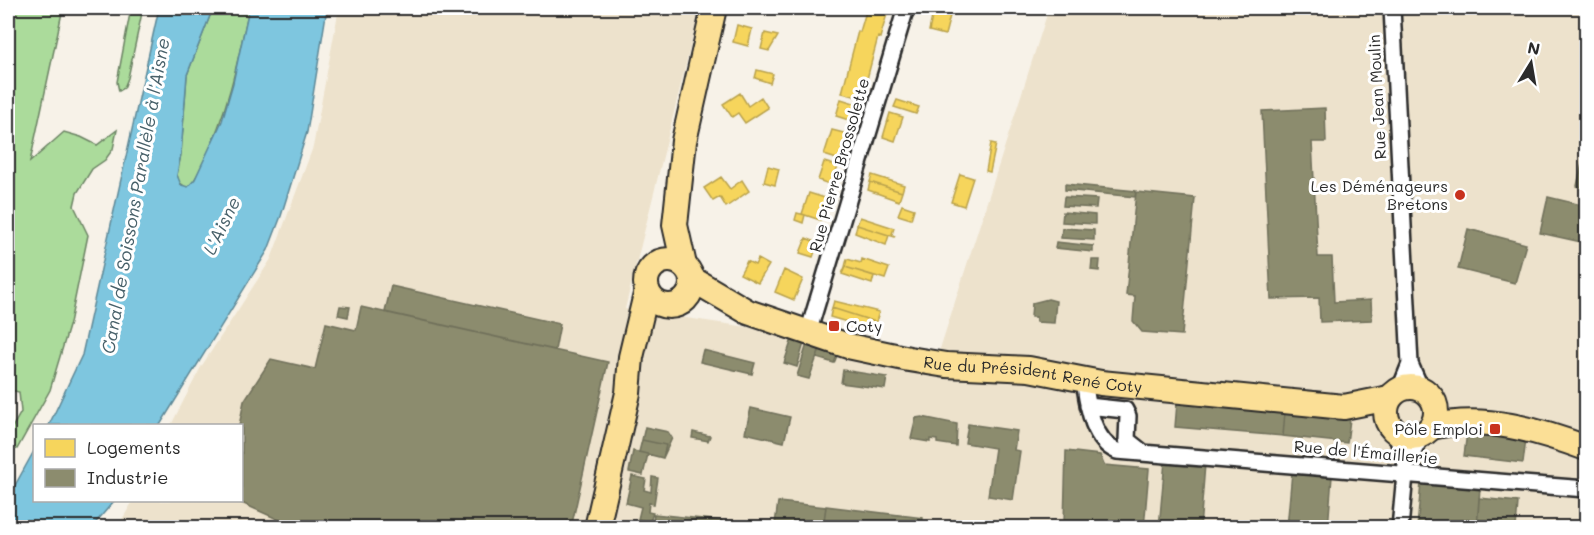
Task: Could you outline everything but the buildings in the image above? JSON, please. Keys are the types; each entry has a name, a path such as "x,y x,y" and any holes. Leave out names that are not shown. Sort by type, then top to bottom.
{"main road":[{"path":"628,393 631,357 647,290 647,276 661,248 665,196 684,141 714,8"},
{"path":"597,528 628,393 649,334 660,314 683,287 675,225 684,141"},
{"path":"654,265 669,260 683,287"},
{"path":"647,290 656,302 683,287"},
{"name":"Rue du Président René Coty","path":"683,287 808,333 881,354 946,365 1029,369 1091,392 1410,412 1456,412 1527,420 1587,437"},
{"path":"1410,412 1527,430 1587,448"}],"street":[{"name":"Rue Pierre Brossolette","path":"808,333 906,8"},
{"name":"Rue Jean Moulin","path":"1392,8 1410,364 1410,412 1406,469"},
{"path":"1091,392 1125,410 1128,416 1129,444 1142,451"},
{"name":"Rue de l'Émaillerie","path":"1091,392 1102,440 1109,448 1117,451 1406,469 1587,489"},
{"path":"1400,528 1410,412"}],"shaded area":[{"path":"339,8 700,8 625,309 938,355 1049,8 1586,8 1586,527 117,528 132,502 243,502 243,424 172,424 201,367 271,259 313,147"}],"green space":[{"path":"8,8 63,8 30,162 64,132 97,145 117,130 113,149 105,160 92,169 77,193 74,206 88,235 70,323 50,390 17,449 10,450 8,447 9,433 21,412 19,392 10,390 8,393"},
{"path":"131,8 143,8 128,78 124,88 119,91 117,82"},
{"path":"213,8 249,8 236,67 220,123 197,176 187,188 179,182 177,175 181,154 187,75"}],"water":[{"path":"159,8 213,8 187,75 181,154 177,175 181,185 188,187 195,179 222,121 233,83 249,8 327,8 307,132 268,250 161,424 49,424 82,355"},
{"path":"33,453 33,502 113,502 92,527 8,527 8,498"}],"place":[{"name":"Les Déménageurs Bretons","path":"1460,195"},
{"name":"Coty","path":"834,326"},
{"name":"Pôle Emploi","path":"1495,429"}],"water label":[{"name":"Canal de Soissons Parallèle à l'Aisne","path":"136,196"},
{"name":"L'Aisne","path":"222,226"}]}
